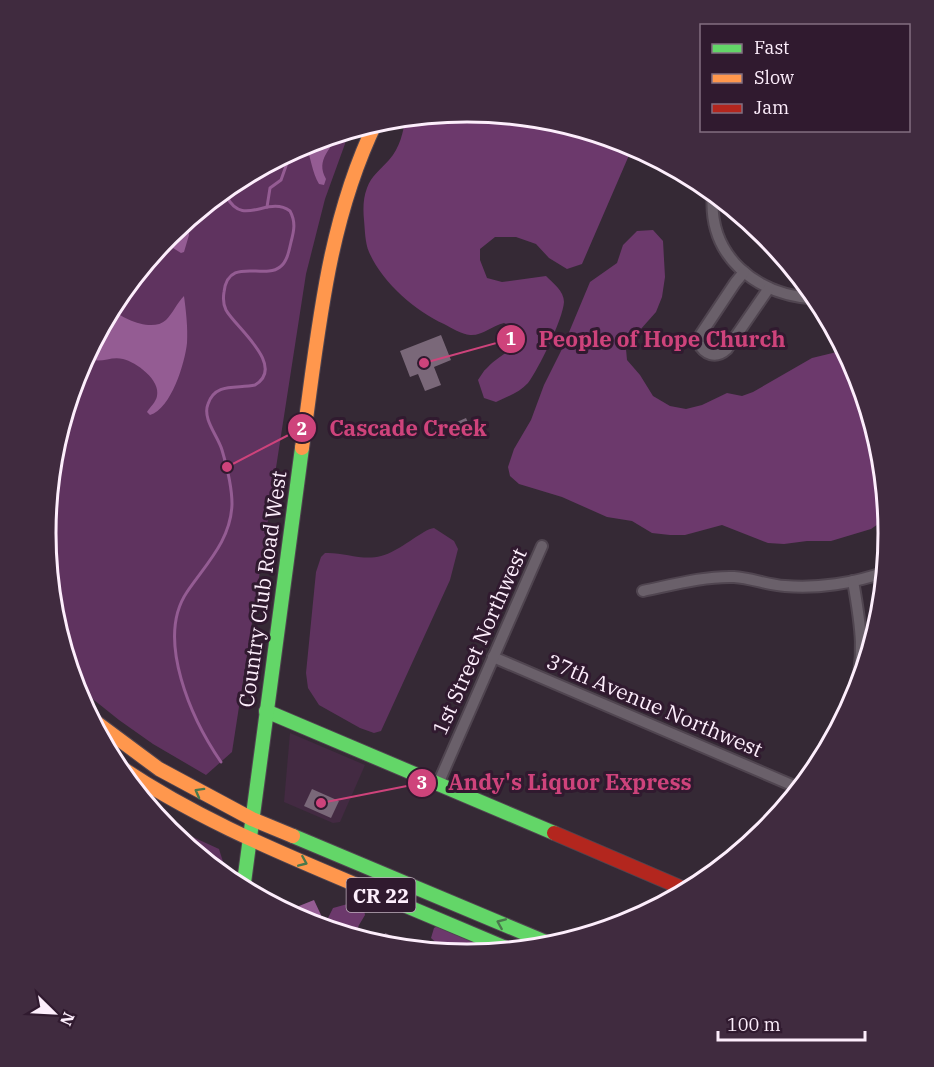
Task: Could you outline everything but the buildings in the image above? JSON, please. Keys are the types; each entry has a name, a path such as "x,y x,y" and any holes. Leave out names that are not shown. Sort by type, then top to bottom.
{"main road":[{"name":"Country Club Road West","path":"244,880 326,277 349,186 371,134"},
{"path":"266,711 679,887"},
{"name":"CR 22","path":"105,729 159,769 252,819 537,939"},
{"name":"CR 22","path":"138,781 178,805 249,840 496,944"}],"street":[{"path":"712,203 713,220 721,245 730,258 744,272 769,288 803,297"},
{"path":"744,272 701,334 698,342 706,352 714,356 727,349 769,288"},
{"name":"1st Street Northwest","path":"438,784 542,546"},
{"path":"643,591 715,578 734,577 802,587 853,581 876,574"},
{"path":"853,581 862,649"},
{"name":"37th Avenue Northwest","path":"493,657 792,785"}],"shaded area":[{"path":"467,122 494,123 574,136 629,155 582,264 567,269 549,258 536,244 516,237 495,237 480,249 480,260 487,278 502,282 546,276 555,284 564,298 563,310 549,344 528,383 517,392 496,402 484,398 478,380 491,364 515,343 518,337 515,328 504,323 479,334 470,335 457,331 422,311 400,294 382,274 369,252 365,236 363,208 366,192 374,176 396,150 404,127 413,126"},
{"path":"346,140 325,199 306,274 232,752 206,775 153,744 89,696 77,666 63,614 59,587 56,560 56,507 63,453 77,401 98,351 125,305 158,262 176,243 216,207 261,177 310,153"},
{"path":"331,145 323,160 322,166 326,179 324,185 319,184 309,154"},
{"path":"653,230 663,241 665,277 662,297 656,312 626,349 627,360 653,396 670,406 686,409 702,405 727,393 742,396 812,358 836,352 857,401 871,453 878,524 871,529 831,541 784,544 768,543 722,525 685,535 652,533 632,521 607,517 562,497 519,484 510,476 508,467 514,449 531,420 544,385 590,282 617,263 623,245 637,231"},
{"path":"188,231 184,252 181,253 173,248"},
{"path":"184,296 187,320 186,352 170,395 158,411 150,415 147,412 157,396 157,390 146,373 123,359 94,360 119,314 145,325 160,324 166,320"},
{"path":"434,528 454,541 458,549 450,580 381,731 374,733 360,728 319,705 308,688 306,673 316,572 321,557 325,553 367,558 381,556"},
{"path":"290,733 365,765 340,822 333,823 284,802"},
{"path":"187,834 219,849 224,866"},
{"path":"314,900 321,918 310,914 295,908"},
{"path":"355,902 363,905 365,915 357,930 328,920 333,908"},
{"path":"441,924 493,944 437,944 431,938 434,928"}],"waterway":[{"path":"267,207 270,188 281,180 287,163"},
{"path":"221,762 189,702 176,655 175,632 178,611 187,592 216,551 231,517 232,497 229,477 222,450 207,416 208,404 211,397 221,389 255,385 263,377 265,368 256,347 226,310 223,296 227,281 239,272 265,271 280,267 287,256 294,227 290,211 282,207 240,210 233,206 228,198"}],"traffic: fast":[{"path":"244,880 302,448"},
{"path":"266,711 554,833"},
{"path":"293,836 537,939"},
{"path":"392,900 496,944"}],"traffic: slow":[{"path":"302,448 326,282 346,201 371,134"},
{"path":"105,729 159,769 252,819 293,836"},
{"path":"135,776 179,803 249,838 392,900"}],"traffic: jam":[{"path":"554,833 679,887"}],"place":[{"name":"People of Hope Church","path":"424,363"},
{"name":"Cascade Creek","path":"227,467"},
{"name":"Andy's Liquor Express","path":"321,803"}]}
